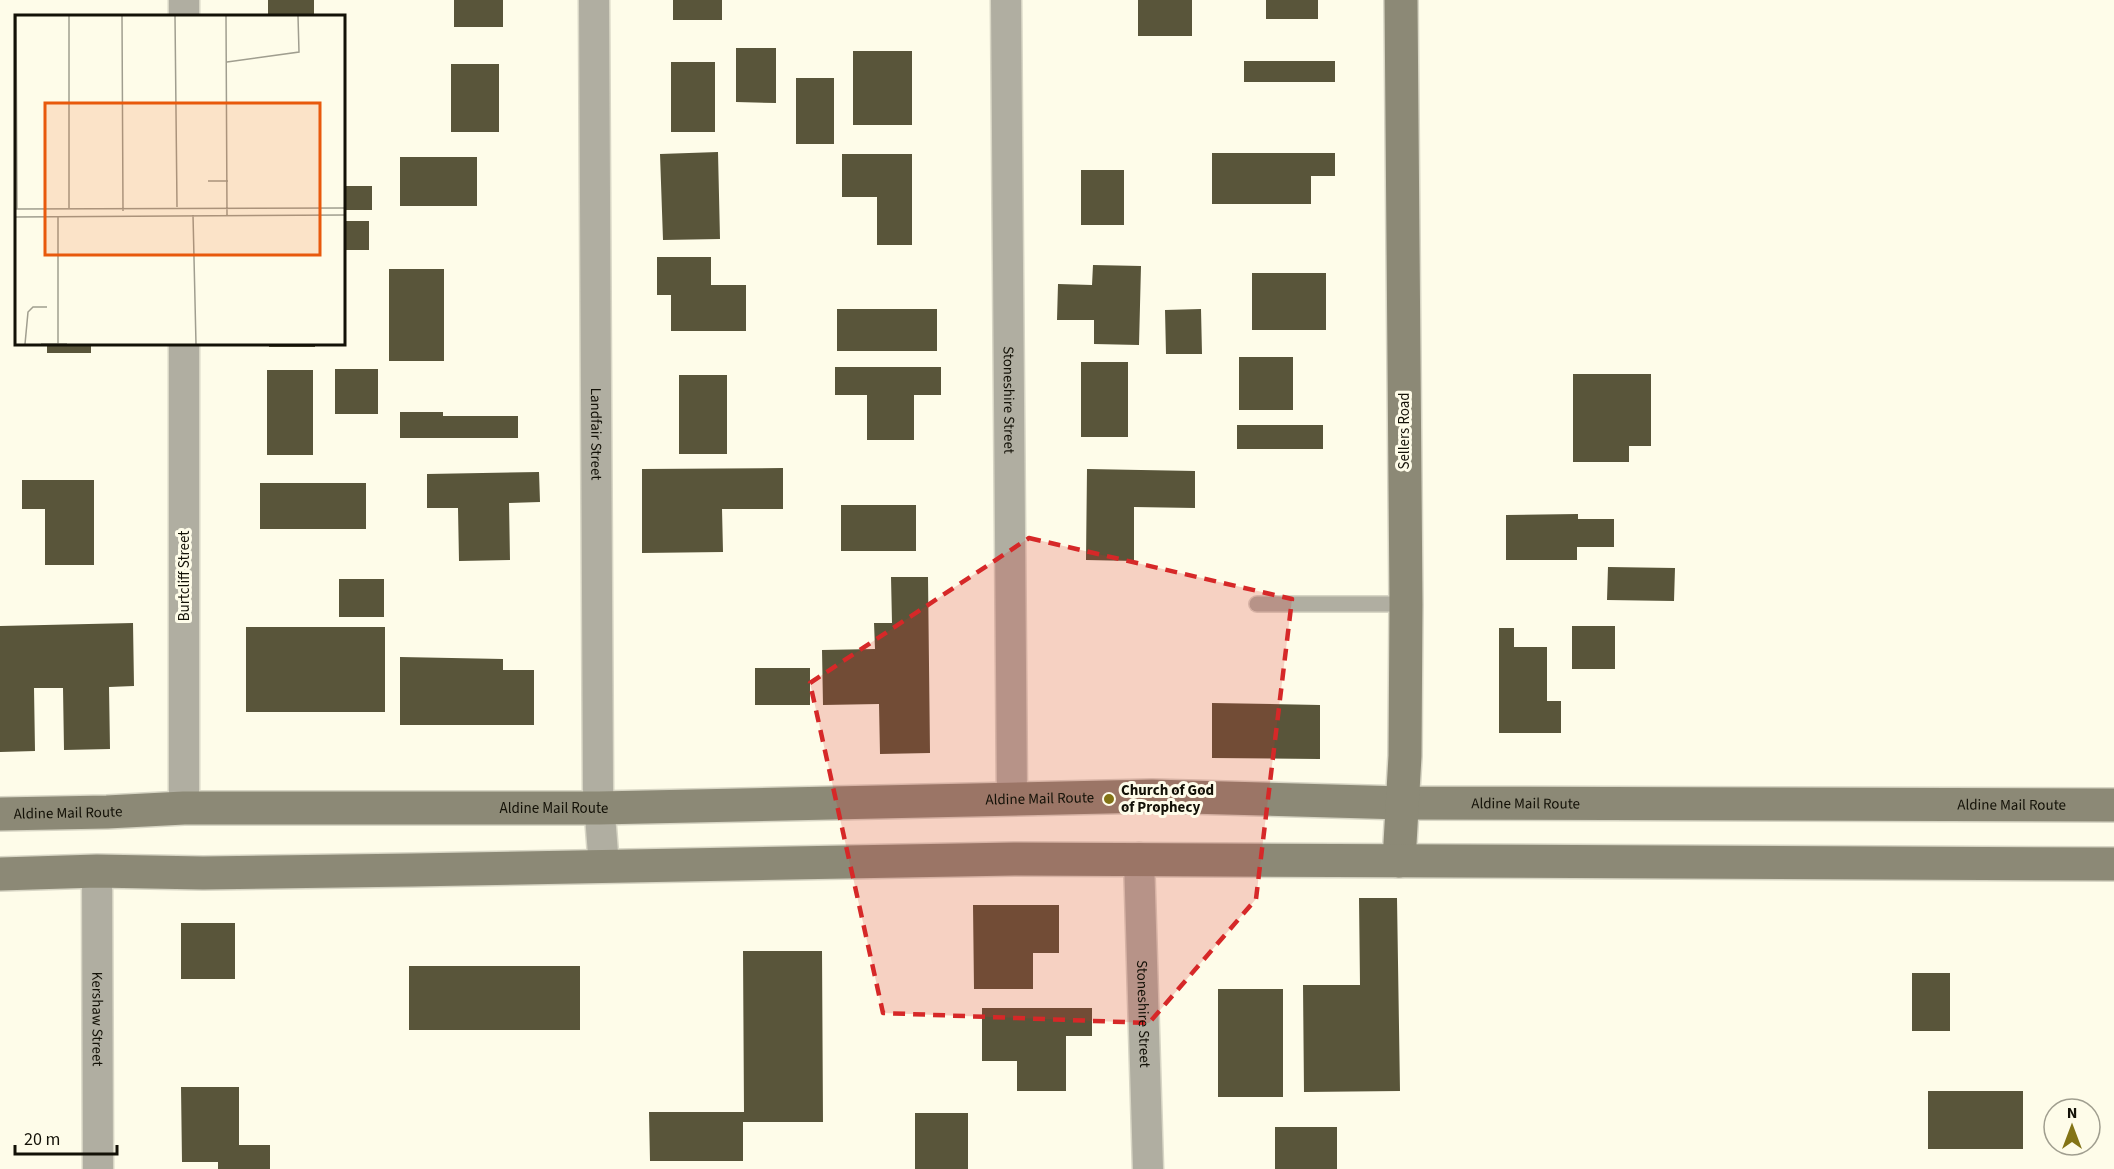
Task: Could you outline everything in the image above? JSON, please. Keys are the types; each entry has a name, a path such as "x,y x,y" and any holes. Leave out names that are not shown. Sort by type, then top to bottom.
{"main road":[{"name":"Sellers Road","path":"1399,861 1405,756 1406,604 1401,0"},
{"name":"Aldine Mail Route","path":"0,814 184,808 599,808 1152,796 1403,803 2114,805"},
{"path":"0,874 97,871 203,873 1139,858 2114,864"}],"street":[{"name":"Landfair Street","path":"594,0 599,808 604,867"},
{"name":"Stoneshire Street","path":"1006,0 1012,800"},
{"name":"Burtcliff Street","path":"184,345 184,808"},
{"name":"Stoneshire Street","path":"1139,858 1148,1169"},
{"name":"Kershaw Street","path":"97,871 98,1169"}],"lane":[{"path":"1257,604 1406,604"}],"highlighted area":[{"path":"1029,538 1292,599 1256,899 1149,1023 883,1013 810,683"}],"building":[{"path":"268,0 314,0 314,15 268,15"},
{"path":"454,0 503,0 503,27 454,27"},
{"path":"673,0 722,0 722,20 673,20"},
{"path":"1138,0 1192,0 1192,36 1138,36"},
{"path":"1266,0 1318,0 1318,19 1266,19"},
{"path":"736,48 776,48 776,103 736,102"},
{"path":"853,51 912,51 912,125 853,125"},
{"path":"1244,61 1335,61 1335,82 1244,82"},
{"path":"671,62 715,62 715,132 671,132"},
{"path":"451,64 499,64 499,132 451,132"},
{"path":"796,78 834,78 834,144 796,144"},
{"path":"718,152 720,239 663,240 660,154"},
{"path":"1212,153 1335,153 1335,176 1311,176 1311,204 1212,204"},
{"path":"842,154 912,154 912,245 877,245 877,197 842,197"},
{"path":"400,157 477,157 477,206 400,206"},
{"path":"1081,170 1124,170 1124,225 1081,225"},
{"path":"345,186 372,186 372,210 345,210"},
{"path":"345,221 369,221 369,250 345,250"},
{"path":"657,257 711,257 711,285 746,285 746,331 671,331 671,295 657,295"},
{"path":"1093,265 1141,266 1139,345 1094,344 1094,320 1057,320 1058,284 1092,285"},
{"path":"389,269 444,269 444,361 389,361"},
{"path":"1252,273 1326,273 1326,330 1252,330"},
{"path":"837,309 937,309 937,351 837,351"},
{"path":"1201,309 1202,354 1166,354 1165,310"},
{"path":"47,345 91,345 91,353 47,353"},
{"path":"269,345 315,345 315,347 269,347"},
{"path":"1239,357 1293,357 1293,410 1239,410"},
{"path":"1081,362 1128,362 1128,437 1081,437"},
{"path":"835,367 941,367 941,395 914,395 914,440 867,440 867,395 835,395"},
{"path":"335,369 378,369 378,414 335,414"},
{"path":"267,370 313,370 313,455 267,455"},
{"path":"1573,374 1651,374 1651,446 1629,446 1629,462 1573,462"},
{"path":"679,375 727,375 727,454 679,454"},
{"path":"400,412 443,412 443,416 518,416 518,438 400,438"},
{"path":"1237,425 1323,425 1323,449 1237,449"},
{"path":"783,468 783,509 722,509 723,552 642,553 642,469"},
{"path":"1087,469 1195,471 1195,508 1134,507 1134,561 1086,560"},
{"path":"539,472 540,502 509,503 510,560 459,561 458,508 427,508 427,474"},
{"path":"22,480 94,480 94,565 45,565 45,509 22,509"},
{"path":"260,483 366,483 366,529 260,529"},
{"path":"841,505 916,505 916,551 841,551"},
{"path":"1578,514 1578,519 1614,519 1614,547 1577,547 1577,560 1506,560 1506,515"},
{"path":"1608,567 1675,568 1674,601 1607,600"},
{"path":"891,577 928,577 930,753 880,754 879,704 823,705 822,650 875,649 874,623 892,623"},
{"path":"339,579 384,579 384,617 339,617"},
{"path":"133,623 134,686 109,687 110,749 64,750 63,688 34,688 35,751 0,752 0,626"},
{"path":"1572,626 1615,626 1615,669 1572,669"},
{"path":"246,627 385,627 385,712 246,712"},
{"path":"1499,628 1514,628 1514,647 1547,647 1547,701 1561,701 1561,733 1499,733"},
{"path":"400,657 503,659 503,670 534,670 534,725 400,725"},
{"path":"755,668 810,668 810,705 755,705"},
{"path":"1212,703 1320,705 1320,759 1212,758"},
{"path":"1359,898 1397,898 1400,1091 1304,1092 1303,985 1360,985"},
{"path":"973,905 1059,905 1059,953 1033,953 1033,989 974,989"},
{"path":"181,923 235,923 235,979 181,979"},
{"path":"743,951 822,951 823,1122 743,1122 743,1161 650,1161 649,1112 744,1112"},
{"path":"409,966 580,966 580,1030 409,1030"},
{"path":"1912,973 1950,973 1950,1031 1912,1031"},
{"path":"1218,989 1283,989 1283,1097 1218,1097"},
{"path":"982,1008 1092,1008 1092,1036 1066,1036 1066,1091 1017,1091 1017,1061 982,1061"},
{"path":"181,1087 239,1087 239,1145 270,1145 270,1169 218,1169 218,1162 182,1162"},
{"path":"1928,1091 2023,1091 2023,1149 1928,1149"},
{"path":"915,1113 968,1113 968,1169 915,1169"},
{"path":"1275,1127 1337,1127 1337,1169 1275,1169"}],"place":[{"name":"Church of God of Prophecy","path":"1109,799"}]}
